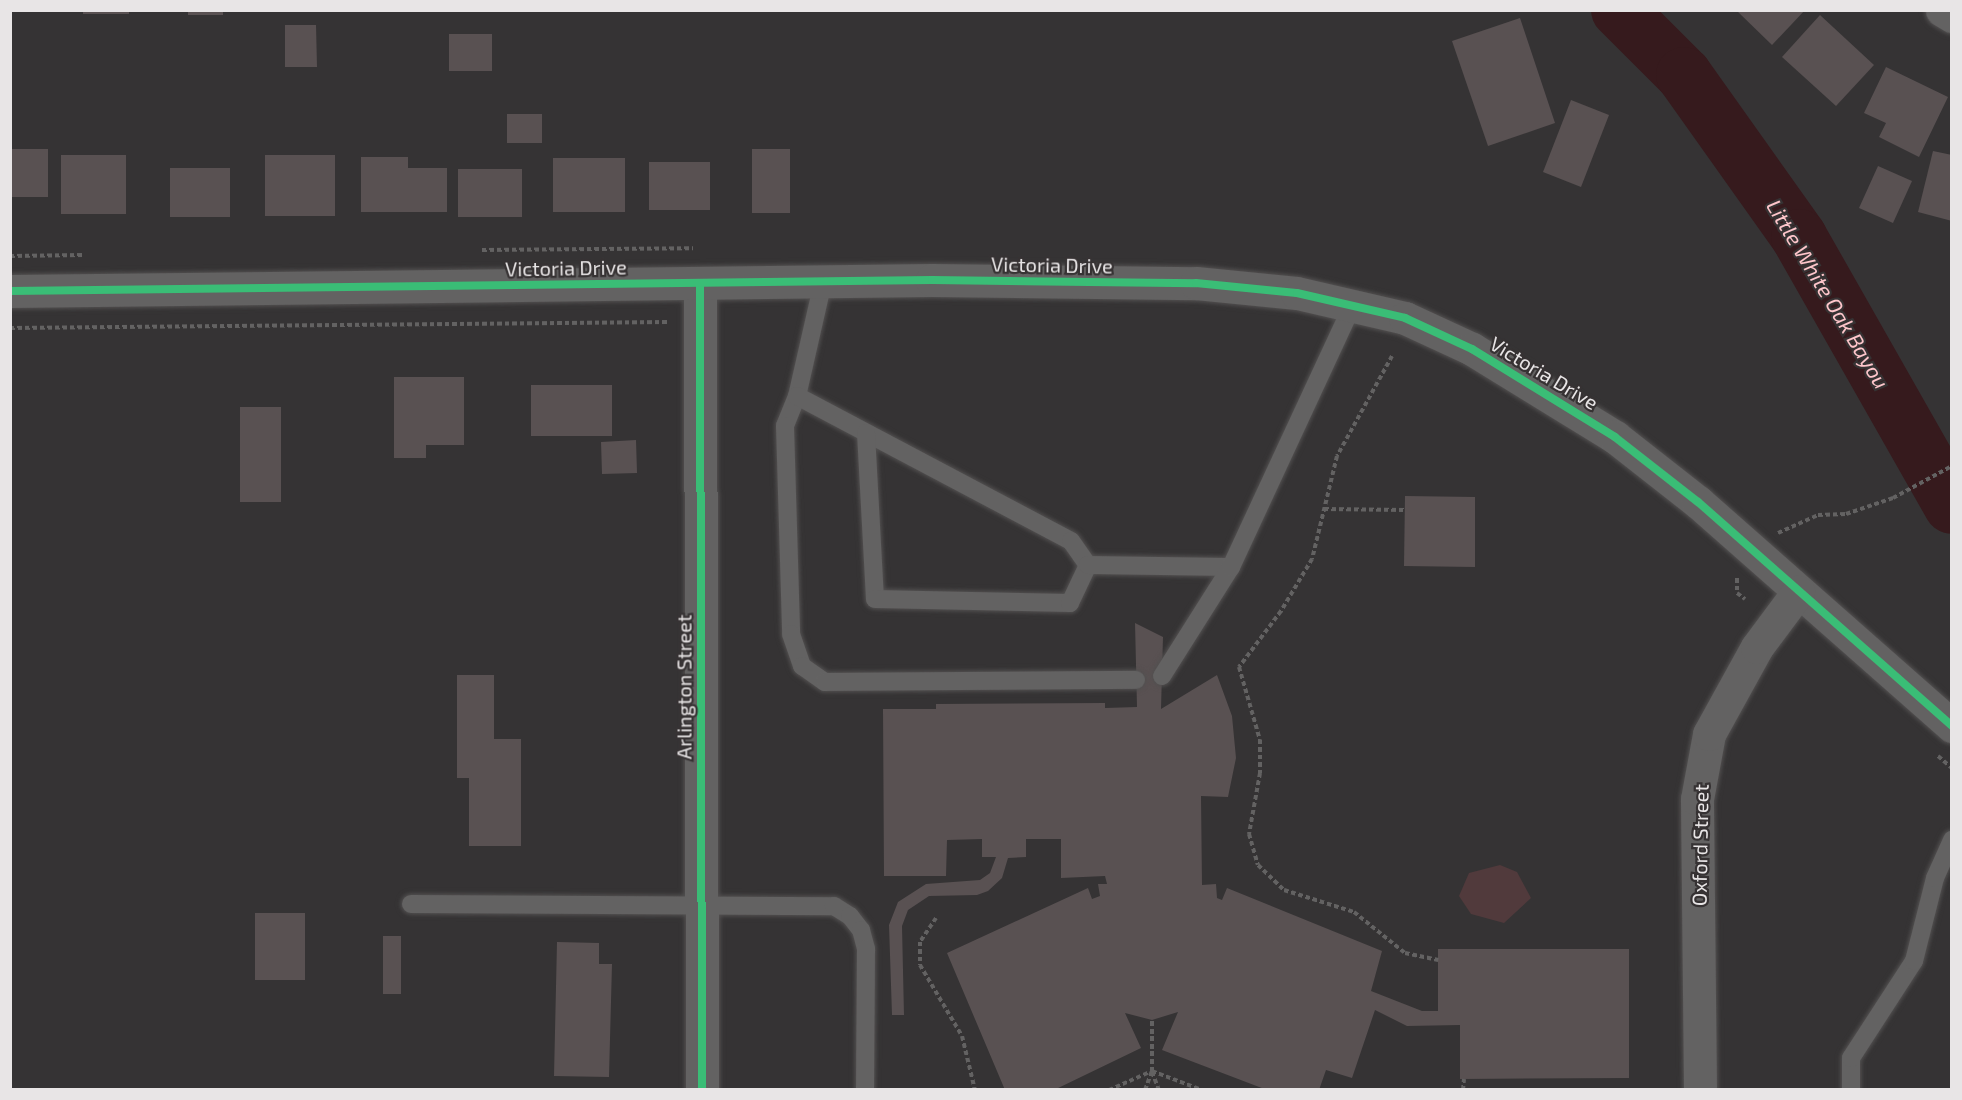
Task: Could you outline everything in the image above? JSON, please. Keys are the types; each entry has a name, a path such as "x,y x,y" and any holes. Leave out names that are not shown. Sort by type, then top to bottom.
{"street":[{"path":"1942,10 1952,16"},
{"name":"Victoria Drive","path":"10,291 823,282 1196,283 1298,293 1405,318 1472,349 1546,392 1615,437 1698,502 1952,726"},
{"name":"Arlington Street","path":"700,284 702,1089"},
{"name":"Oxford Street","path":"1700,1089 1697,800 1709,734 1756,647 1798,592"}],"lane":[{"path":"823,282 797,396 785,426 791,634 802,666 825,682 1136,680"},
{"path":"1162,676 1232,567 1352,306"},
{"path":"797,396 1071,541 1088,565"},
{"path":"867,433 874,599 1070,603 1088,565"},
{"path":"1088,565 1232,567"},
{"path":"1851,1089 1851,1058 1914,961 1935,878 1952,840"},
{"path":"411,904 834,906 849,916 861,930 867,949 865,1089"}],"path":[{"path":"10,328 678,322"},
{"path":"1392,356 1337,456 1312,560 1281,611 1239,667 1260,740 1260,773 1250,819 1251,849 1268,878 1284,890 1354,912 1405,953 1438,960"},
{"path":"1773,535 1818,515 1846,514 1893,498 1952,466"},
{"path":"1324,509 1405,510"},
{"path":"1737,593 1745,599"},
{"path":"936,918 920,942 920,965 962,1036 975,1089"},
{"path":"1145,1089 1152,1071 1152,1020"},
{"path":"1152,1071 1160,1089"},
{"path":"1109,1089 1118,1088 1152,1071 1189,1087 1202,1089"},
{"path":"1463,1089 1464,1079"}],"shaded area":[{"path":"1500,865 1517,872 1531,898 1504,923 1471,914 1459,896 1469,873"}],"building":[{"path":"83,10 129,10 129,14 83,14"},
{"path":"188,10 223,10 223,15 188,15"},
{"path":"1736,10 1805,10 1772,45"},
{"path":"1820,15 1874,65 1836,106 1782,57"},
{"path":"1520,18 1555,123 1488,146 1452,41"},
{"path":"285,25 316,25 317,67 285,67"},
{"path":"449,34 492,34 492,71 449,71"},
{"path":"1886,67 1948,97 1919,157 1879,137 1886,123 1864,113"},
{"path":"1571,100 1609,115 1581,187 1543,172"},
{"path":"507,114 542,114 542,143 507,143"},
{"path":"10,149 48,149 48,197 10,197"},
{"path":"752,149 790,149 790,213 752,213"},
{"path":"1933,151 1952,155 1952,221 1918,212"},
{"path":"61,155 126,155 126,214 61,214"},
{"path":"265,155 335,155 335,216 265,216"},
{"path":"361,157 408,157 408,168 447,168 447,212 361,212"},
{"path":"553,158 625,158 625,212 553,212"},
{"path":"649,162 710,162 710,210 649,210"},
{"path":"1878,166 1912,181 1893,223 1859,208"},
{"path":"170,168 230,168 230,217 170,217"},
{"path":"458,169 522,169 522,217 458,217"},
{"path":"394,377 464,377 464,445 426,445 426,458 394,458"},
{"path":"531,385 612,385 612,436 531,436"},
{"path":"240,407 281,407 281,502 240,502"},
{"path":"636,440 637,473 602,474 601,442"},
{"path":"1405,496 1475,497 1475,567 1404,566"},
{"path":"1135,623 1163,637 1161,709 1217,675 1232,716 1236,758 1228,797 1201,796 1202,885 1216,884 1217,898 1222,900 1227,888 1382,951 1371,991 1422,1011 1438,1011 1438,949 1629,949 1629,1078 1460,1079 1460,1025 1407,1026 1375,1010 1352,1078 1326,1070 1319,1090 1267,1090 1162,1050 1178,1012 1152,1020 1125,1013 1141,1048 1054,1090 1005,1090 947,953 1088,888 1092,899 1100,896 1098,884 1107,884 1105,876 1061,878 1061,839 1026,839 1026,857 1008,858 1002,878 988,891 977,895 929,896 908,910 902,926 904,1015 892,1015 889,925 898,902 926,884 980,880 990,873 996,857 982,857 982,839 947,840 946,876 884,876 883,709 936,709 936,704 1105,703 1105,708 1137,707"},
{"path":"457,675 494,675 494,739 521,739 521,846 469,846 469,778 457,778"},
{"path":"255,913 305,913 305,980 255,980"},
{"path":"383,936 401,936 401,994 383,994"},
{"path":"557,942 599,943 599,964 612,964 609,1077 554,1076"}],"waterway":[{"name":"Little White Oak Bayou","path":"1619,10 1684,75 1799,237 1952,506"}],"cycle path":[{"path":"10,291 932,280 1196,283 1297,293 1405,318 1472,349 1615,437 1698,502 1952,726"},
{"path":"700,284 702,1090"}]}
